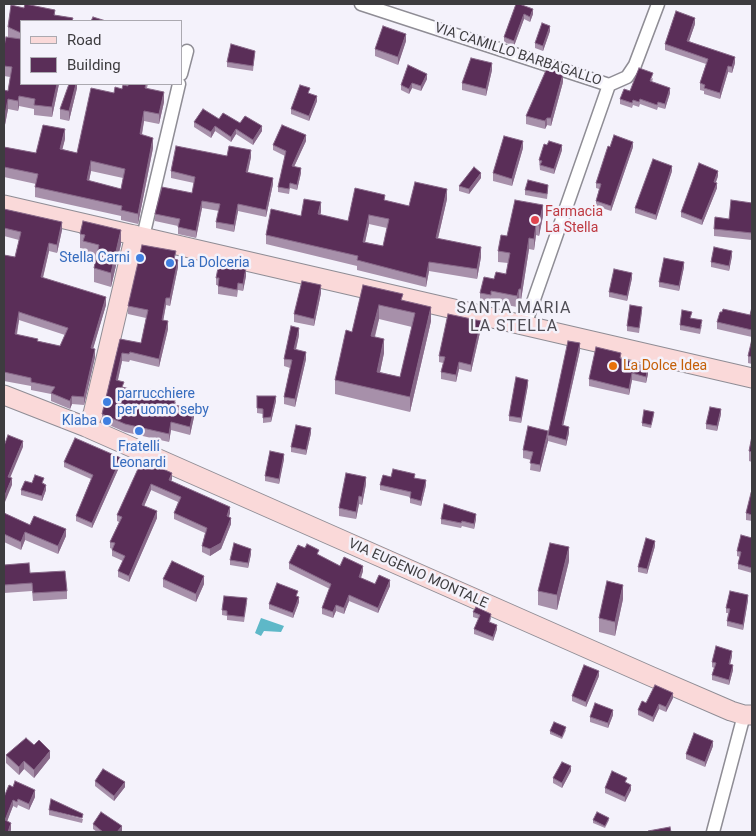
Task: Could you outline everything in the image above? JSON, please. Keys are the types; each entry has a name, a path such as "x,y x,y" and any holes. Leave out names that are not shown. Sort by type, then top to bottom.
{"street":[{"name":"VIA CAMILLO BARBAGALLO","path":"361,4 609,85 627,77 635,65 658,4"},
{"path":"182,70 187,51"},
{"path":"86,428 92,414 179,85"},
{"path":"525,325 609,85"},
{"path":"4,204 752,378"},
{"path":"4,389 33,406"},
{"path":"4,395 33,406"},
{"name":"VIA EUGENIO MONTALE","path":"33,406 650,676 748,715"},
{"path":"713,832 748,715"}],"water":[{"path":"261,618 284,626 281,632 264,631 261,636 255,633"}],"building":[{"path":"25,4 55,10 54,15 73,18 72,20 20,20 20,33 8,27 11,5 24,8"},
{"path":"516,4 533,9 530,17 524,14 514,41 504,37"},
{"path":"676,11 695,18 687,41 735,57 732,67 728,66 720,93 704,88 705,85 700,83 708,59 665,44"},
{"path":"93,17 103,20 92,20"},
{"path":"542,23 550,26 543,46 535,43"},
{"path":"383,26 406,34 398,57 375,49"},
{"path":"6,37 20,39 20,85 57,85 52,107 34,105 35,99 19,96 18,101 8,99 4,120 4,90 8,91 12,67 4,66"},
{"path":"231,44 255,51 253,66 227,62"},
{"path":"471,58 492,63 486,89 462,83"},
{"path":"408,65 427,74 421,86 412,83 409,89 401,85"},
{"path":"547,68 563,74 551,118 547,118 545,121 526,116"},
{"path":"639,68 653,73 650,81 670,88 665,104 658,102 657,105 640,99 639,102 633,100 632,103 620,99 624,89 630,91"},
{"path":"69,85 76,85 69,111 60,109"},
{"path":"123,85 146,85 145,88 164,92 159,114 144,111 140,134 153,138 138,214 121,210 122,206 35,187 38,174 4,167 4,147 36,153 43,125 65,129 60,149 77,153 91,88 114,93 115,87 122,89","holes":["91,161 125,169 121,189 87,180"]},
{"path":"300,85 310,88 308,93 317,96 309,116 291,109"},
{"path":"203,109 219,119 223,113 240,123 245,116 262,126 253,140 236,129 231,137 215,126 211,132 194,122"},
{"path":"282,125 306,135 292,166 301,168 297,185 290,183 289,189 278,187 286,151 273,145"},
{"path":"614,135 633,142 611,206 596,201 601,184 596,183 608,146 610,147"},
{"path":"504,136 523,141 512,179 493,173"},
{"path":"549,141 562,145 554,169 540,165 542,161 539,160 544,144 547,145"},
{"path":"176,146 227,156 229,146 251,150 246,172 273,178 266,210 238,204 234,225 216,222 220,204 202,201 196,231 178,227 180,219 155,214 162,187 192,193 195,177 171,171"},
{"path":"653,159 672,166 656,215 635,208"},
{"path":"699,163 718,171 714,182 717,183 702,220 681,212"},
{"path":"474,167 481,173 469,189 459,186"},
{"path":"528,180 548,185 547,194 525,190"},
{"path":"415,182 447,189 436,238 481,247 477,269 429,262 426,278 357,260 358,256 266,235 271,209 301,216 304,199 321,202 318,214 348,221 355,188 385,195 384,200 409,206","holes":["369,215 389,219 383,246 363,242"]},
{"path":"515,200 543,205 539,225 536,225 534,239 529,238 521,289 519,289 517,296 491,291 491,295 480,293 484,277 494,279 496,272 506,274 510,253 498,251 501,235 507,236"},
{"path":"731,200 752,203 752,233 714,229 715,217 729,219"},
{"path":"4,209 62,222 57,245 49,243 41,277 106,297 91,348 95,349 84,397 72,396 70,401 51,393 55,387 31,382 31,378 4,372 4,255 15,257 21,232 4,228","holes":["19,312 68,328 60,346 15,334"]},
{"path":"83,221 121,230 111,273 94,268 99,245 83,241 85,235 80,234"},
{"path":"142,245 176,251 174,259 178,260 170,298 166,298 162,320 168,321 159,359 130,352 129,354 122,353 116,380 124,382 122,387 149,394 150,389 176,395 174,405 194,409 190,427 171,422 169,434 125,424 102,414 120,339 141,343 148,310 128,306"},
{"path":"714,247 732,251 729,266 711,262"},
{"path":"664,258 684,262 679,286 659,282"},
{"path":"219,263 246,268 243,284 238,283 237,290 218,286 219,278 216,278"},
{"path":"614,269 632,273 627,296 609,292"},
{"path":"302,281 321,285 314,319 294,314"},
{"path":"363,285 403,294 401,300 431,307 410,397 335,380 346,330 352,332","holes":["379,305 415,313 400,377 377,372 384,339 371,336"]},
{"path":"630,305 642,307 639,328 627,326"},
{"path":"752,307 752,330 717,322 723,309 750,315"},
{"path":"682,310 692,312 690,318 702,320 700,329 680,325"},
{"path":"448,314 481,321 471,365 459,362 456,375 441,372 445,357 439,356"},
{"path":"291,326 299,328 294,349 306,352 295,399 284,397 292,360 284,359"},
{"path":"752,339 752,357 748,356"},
{"path":"568,341 580,343 562,425 569,427 566,440 548,435"},
{"path":"596,347 621,353 620,358 648,367 646,377 632,373 629,389 589,379"},
{"path":"516,377 528,380 521,418 509,416"},
{"path":"257,396 276,396 271,417 263,418 263,409 257,408"},
{"path":"710,407 721,409 717,426 706,424"},
{"path":"644,410 654,412 651,425 642,423"},
{"path":"296,425 311,428 306,450 291,447"},
{"path":"528,426 548,431 540,465 530,463 533,452 523,450"},
{"path":"8,435 23,441 8,477 12,478 5,495 4,446"},
{"path":"752,436 752,452 749,451"},
{"path":"75,438 121,458 92,523 76,516 93,475 64,462"},
{"path":"270,451 284,454 279,479 265,476"},
{"path":"142,460 172,473 169,480 230,507 227,516 231,518 221,543 210,549 202,546 207,528 174,513 181,497 151,484 142,505 157,511 129,576 118,571 125,556 112,550 115,543 110,542 122,517 117,515"},
{"path":"393,469 415,474 414,478 426,480 421,501 410,498 411,492 380,485 383,475 391,477"},
{"path":"346,473 366,477 362,497 359,496 356,512 339,508"},
{"path":"35,475 44,478 42,483 46,485 42,496 21,490 25,481 32,483"},
{"path":"752,494 752,515 746,513"},
{"path":"444,504 476,514 474,524 441,519"},
{"path":"4,513 30,525 34,516 66,529 58,546 25,532 21,542 4,534"},
{"path":"741,535 752,538 752,568 738,564 741,552 737,551"},
{"path":"646,538 655,541 647,569 638,567"},
{"path":"234,543 251,549 248,563 230,560"},
{"path":"550,543 569,547 557,595 538,591"},
{"path":"307,544 319,550 317,554 340,566 344,557 363,566 359,577 375,584 379,575 390,580 378,608 349,595 344,608 336,605 333,612 322,608 331,584 289,563 298,545 305,548"},
{"path":"172,561 204,576 196,594 163,579"},
{"path":"29,563 30,573 65,571 67,591 33,593 32,583 4,585 4,565"},
{"path":"607,581 623,585 615,622 599,618"},
{"path":"277,583 298,591 296,596 299,597 293,613 269,604"},
{"path":"730,591 748,595 743,625 727,621 730,609 726,608"},
{"path":"224,596 247,598 244,617 227,615 227,611 222,610"},
{"path":"476,607 491,614 489,622 497,625 493,637 474,629 480,615 473,612"},
{"path":"716,646 732,651 729,664 733,665 729,680 712,675 716,663 712,662"},
{"path":"584,665 599,671 586,702 572,696"},
{"path":"655,685 673,693 666,707 659,704 653,717 638,710 642,701 646,703"},
{"path":"595,703 613,710 608,723 590,717"},
{"path":"554,722 566,727 562,737 550,731"},
{"path":"694,733 713,741 705,762 686,754"},
{"path":"26,738 34,745 39,740 50,751 34,770 24,761 19,767 6,755"},
{"path":"562,762 571,766 562,783 553,778"},
{"path":"103,769 125,782 114,796 95,781"},
{"path":"612,771 627,778 625,782 631,785 625,797 605,788"},
{"path":"15,781 35,790 29,804 18,799 17,802 13,800 5,820 11,823 8,832 4,832 4,797 9,785 13,787"},
{"path":"51,799 83,814 82,818 49,810"},
{"path":"101,812 122,826 117,832 103,832 93,824"},
{"path":"597,812 609,818 605,826 593,820"},
{"path":"670,827 671,832 648,832 648,831"}],"place":[{"name":"Farmacia La Stella","path":"535,220"},
{"name":"Stella Carni","path":"140,258"},
{"name":"La Dolceria","path":"170,263"},
{"name":"La Dolce Idea","path":"613,366"},
{"name":"parrucchiere per uomo seby","path":"107,402"},
{"name":"Klaba","path":"107,421"},
{"name":"Fratelli Leonardi","path":"139,431"}],"district":[{"name":"SANTA MARIA LA STELLA","path":"514,318"}]}
